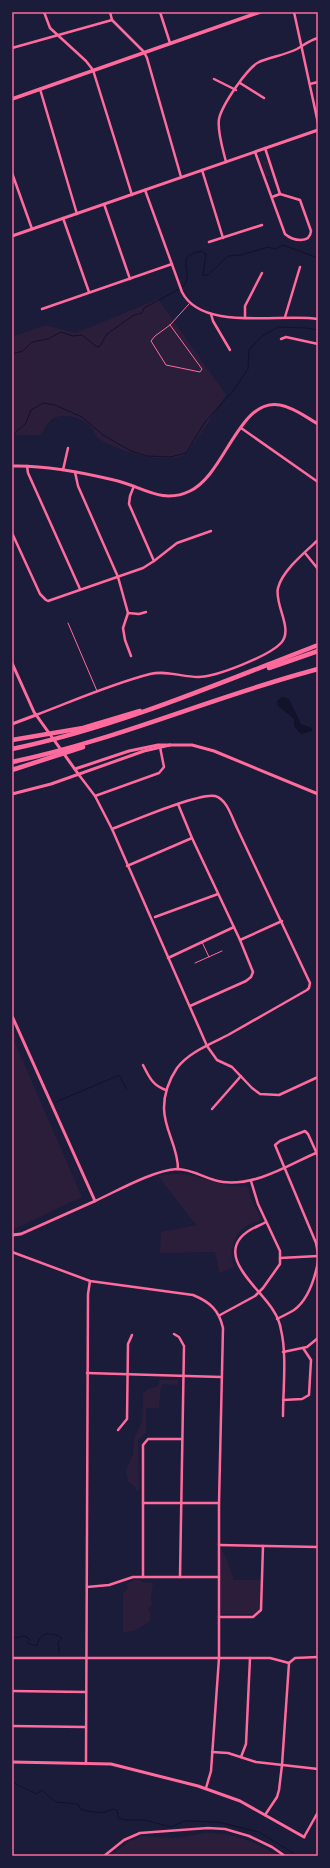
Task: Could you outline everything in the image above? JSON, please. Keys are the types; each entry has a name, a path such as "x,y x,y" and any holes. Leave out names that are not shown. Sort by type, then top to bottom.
{"highway":[{"path":"12,749 63,737 122,720 318,646"},
{"path":"222,683 318,652"},
{"path":"12,762 72,750 264,683 318,669"},
{"path":"12,740 89,726 169,703"},
{"path":"12,770 52,755"}],"main road":[{"path":"12,99 260,12"}],"street":[{"path":"44,12 50,28 86,61 93,70 132,195"},
{"path":"110,12 112,20 144,52 181,177"},
{"path":"160,12 170,43"},
{"path":"294,12 318,123"},
{"path":"12,48 112,20"},
{"path":"226,162 219,120 223,109 249,69 259,62 301,46 307,41 318,38"},
{"path":"214,79 236,90"},
{"path":"240,82 264,98"},
{"path":"310,84 318,82"},
{"path":"40,89 77,214"},
{"path":"12,236 318,130"},
{"path":"265,148 280,194"},
{"path":"255,152 285,234 290,238 295,239 306,239 310,236 311,231 300,200 280,194 272,196"},
{"path":"202,170 223,238"},
{"path":"12,173 32,229"},
{"path":"145,190 182,292 190,303 212,314 245,317 318,319"},
{"path":"104,204 130,278"},
{"path":"63,218 89,292"},
{"path":"208,242 262,225"},
{"path":"42,309 172,264"},
{"path":"285,317 300,268"},
{"path":"245,317 246,306 262,274"},
{"path":"212,314 213,321 230,350"},
{"path":"281,339 286,337 318,344"},
{"path":"12,466 27,465 75,472 116,480 149,493 161,496 170,496 190,491 203,483 254,411 266,405 274,404 286,406 318,424"},
{"path":"241,428 318,482"},
{"path":"63,470 68,448"},
{"path":"27,465 28,473 81,590"},
{"path":"75,472 78,486 118,577 128,613 123,628 125,640 131,656"},
{"path":"134,486 130,496 131,509 154,561"},
{"path":"12,533 40,594 46,600 81,590 143,568 177,543 211,531"},
{"path":"12,724 97,692 152,674 207,676 248,662 280,644 284,637 286,628 278,604 278,588 285,572 318,540"},
{"path":"306,553 318,569"},
{"path":"128,613 139,614 146,612"},
{"path":"12,663 36,715 95,796 112,829 207,1046 217,1060 232,1067 252,1088 260,1094 269,1096 279,1095 318,1077"},
{"path":"75,769 136,750 162,744 187,744 205,748 318,794"},
{"path":"12,794 79,775 172,744"},
{"path":"95,796 159,773 164,767 160,748"},
{"path":"112,829 178,804 208,796 216,796 225,803 310,982 309,988 207,1046 186,1059 177,1068 166,1090 164,1119 177,1152 178,1169"},
{"path":"178,804 252,969 252,975 246,981 190,1006"},
{"path":"127,866 192,838"},
{"path":"155,917 218,894"},
{"path":"240,940 282,921"},
{"path":"168,958 234,927"},
{"path":"12,1016 95,1201"},
{"path":"143,1065 153,1083 166,1090"},
{"path":"212,1110 241,1076"},
{"path":"12,1235 21,1234 164,1171 178,1169 190,1171 224,1182 251,1181 284,1168 318,1154 305,1131 276,1143 275,1147 284,1168 316,1243 318,1252"},
{"path":"220,1315 258,1292 280,1264 280,1251 266,1222 251,1181"},
{"path":"266,1222 250,1230 238,1242 235,1250 239,1268 273,1310 282,1330 283,1416"},
{"path":"12,1252 90,1281 193,1295 207,1301 220,1315 224,1328 221,1377 219,1503 219,1658 211,1771 206,1788"},
{"path":"280,1258 318,1256"},
{"path":"277,1319 296,1309 308,1292 316,1275 318,1262"},
{"path":"86,1762 85,1692 87,1587 88,1294 90,1281"},
{"path":"174,1334 179,1337 184,1346 180,1577"},
{"path":"118,1430 127,1419 128,1344 132,1335"},
{"path":"283,1352 303,1348 318,1338"},
{"path":"283,1400 302,1399 309,1395 310,1360 303,1348"},
{"path":"88,1373 128,1373 221,1377"},
{"path":"143,1577 143,1445 148,1439 182,1439"},
{"path":"143,1503 219,1503"},
{"path":"219,1545 318,1547"},
{"path":"219,1617 253,1617 261,1610 263,1546"},
{"path":"87,1587 109,1585 125,1579 143,1577 219,1577"},
{"path":"265,1815 277,1797 282,1765 289,1663 295,1658 318,1657"},
{"path":"12,1658 270,1658 289,1663"},
{"path":"240,1757 246,1744 250,1658"},
{"path":"12,1692 85,1692"},
{"path":"12,1726 85,1727"},
{"path":"212,1752 228,1753 256,1762 318,1768"},
{"path":"12,1762 86,1762 111,1764 206,1788 240,1801 304,1837 318,1812"},
{"path":"104,1856 124,1840 140,1833 208,1828 225,1829 249,1836 272,1847 285,1856"}],"lane":[{"path":"170,325 202,369 200,372 166,365 152,344 152,338 170,325 190,303"},
{"path":"68,623 97,692"},
{"path":"202,942 209,957"},
{"path":"195,963 222,951"}],"shaded area":[{"path":"261,160 268,161 271,175 265,164 269,176 266,176"},
{"path":"158,299 226,395 188,452 175,458 164,458 129,452 107,444 96,437 92,428 88,424 74,417 68,416 52,419 46,425 41,435 12,435 12,337 45,325 76,333"},
{"path":"282,697 289,699 301,724 312,728 312,731 301,734 294,726 294,719 278,706 277,701"},
{"path":"12,1027 16,1037 15,1043 82,1197 12,1230"},
{"path":"171,1174 190,1175 227,1185 246,1186 249,1189 250,1196 261,1219 260,1221 246,1226 240,1231 236,1238 232,1252 234,1267 219,1273 215,1252 160,1253 161,1232 196,1225 158,1176"},
{"path":"159,1380 178,1380 179,1383 178,1385 163,1384 161,1387 159,1408 146,1408 146,1433 138,1440 139,1491 137,1491 128,1481 126,1470 133,1454 134,1439 142,1422 143,1394 148,1389 159,1386"},
{"path":"221,1549 226,1557 234,1580 260,1580 260,1610 255,1614 221,1614"},
{"path":"134,1580 153,1583 152,1604 148,1609 151,1614 149,1622 134,1631 123,1632 123,1594 128,1588 127,1584"},
{"path":"206,1833 234,1836 261,1846 277,1856 110,1856 130,1841 142,1836 177,1838"}],"waterway":[{"path":"182,287 186,282 186,261 188,257 193,253 202,251 206,254 203,275 208,275 228,256 241,255 268,247 275,249 283,245 318,258"},
{"path":"12,354 23,351 32,342 48,339 61,332 73,336 82,335 97,347 100,346 107,334 134,315 142,313 144,308 179,289"},
{"path":"12,434 14,434 26,423 31,410 43,403 55,405 82,417 103,435 131,451 147,456 170,457 186,453 205,422 233,391 248,369 249,350 262,336 278,327 318,330"},
{"path":"56,1102 117,1076 120,1076 126,1089"},
{"path":"12,1638 26,1636 30,1639 27,1643 37,1646 38,1641 43,1635 55,1635 62,1638 58,1642 59,1652"},
{"path":"12,1782 36,1794 42,1790 55,1802 78,1804 80,1809 97,1812 105,1812 113,1809 117,1810 118,1818 126,1820 145,1820 171,1827 184,1821 218,1822 259,1832 298,1856"}]}
